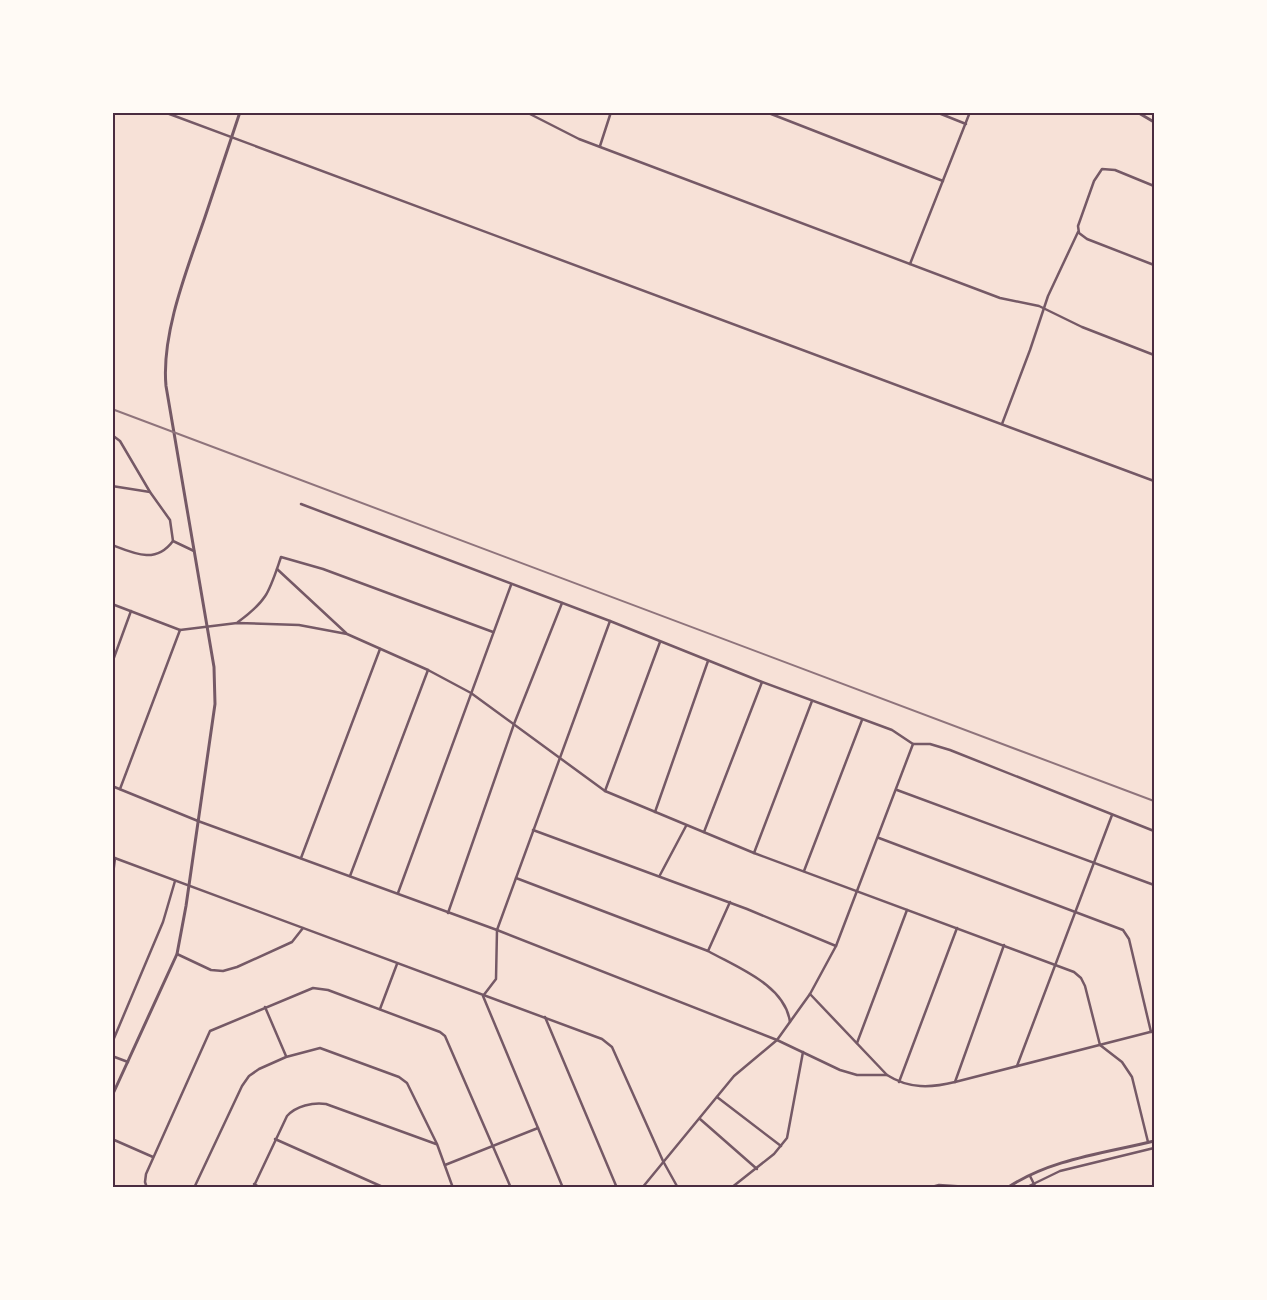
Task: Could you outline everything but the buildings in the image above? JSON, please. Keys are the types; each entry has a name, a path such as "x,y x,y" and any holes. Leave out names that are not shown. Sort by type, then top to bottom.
{"street":[{"path":"164,112 1154,481"},
{"path":"112,1096 176,954 189,884 216,690 165,376 170,334 195,242 240,112"},
{"path":"600,146 611,112"},
{"path":"766,112 943,181"},
{"path":"936,112 966,124"},
{"path":"910,265 970,112"},
{"path":"1137,112 1154,122"},
{"path":"526,113 555,129 736,199 1000,298 1045,308 1082,327 1154,355"},
{"path":"1002,424 1051,288 1078,232 1081,215 1097,175 1102,169 1115,170 1154,186"},
{"path":"1078,232 1087,240 1154,265"},
{"path":"112,434 120,441 150,492 170,520 173,541 167,549 149,556 112,545"},
{"path":"112,486 150,492"},
{"path":"301,504 610,621 762,682 892,730 913,744 936,745 950,750 1112,816 1154,831"},
{"path":"173,541 194,551"},
{"path":"237,623 259,607 265,599 280,557 302,563 493,632"},
{"path":"277,569 347,634"},
{"path":"398,893 511,585"},
{"path":"448,913 514,724 562,603"},
{"path":"112,604 180,630 237,623 299,625 347,634 428,670 471,693 605,791 754,853 1055,964 1081,978 1100,1045 1122,1062 1132,1077 1148,1143"},
{"path":"112,663 131,611"},
{"path":"483,996 492,987 496,979 497,930 610,621"},
{"path":"120,789 180,630"},
{"path":"605,791 660,642"},
{"path":"301,858 380,649"},
{"path":"654,812 708,660"},
{"path":"350,876 428,670"},
{"path":"703,832 762,682"},
{"path":"754,853 812,701"},
{"path":"804,871 862,720"},
{"path":"642,1188 734,1076 778,1040 810,994 836,946 879,838 913,744"},
{"path":"112,786 198,821 497,930 778,1040 848,1072 857,1075 887,1075"},
{"path":"897,790 1154,885"},
{"path":"1017,1066 1112,816"},
{"path":"660,875 686,825"},
{"path":"534,830 660,875 784,923 836,946"},
{"path":"810,994 887,1075 900,1082 923,1087 955,1082 1153,1032 1128,935 1117,927 1075,913 879,838"},
{"path":"112,883 114,858 175,881 189,884 483,996 545,1017 610,1044 663,1161 678,1188"},
{"path":"516,878 708,951 771,988 785,1003 790,1024"},
{"path":"112,1043 163,922 175,881"},
{"path":"708,951 730,902"},
{"path":"857,1043 908,910"},
{"path":"176,954 211,970 223,971 237,967 292,942 303,928"},
{"path":"900,1082 957,928"},
{"path":"955,1082 1004,945"},
{"path":"380,1010 397,964"},
{"path":"147,1188 145,1177 206,1036 217,1027 306,990 319,988 440,1032 445,1036 511,1188"},
{"path":"483,996 563,1188"},
{"path":"265,1007 286,1057"},
{"path":"545,1017 617,1188"},
{"path":"194,1188 246,1080 259,1069 286,1057 323,1048 399,1077 411,1090 454,1188"},
{"path":"731,1188 757,1169 788,1138 803,1052"},
{"path":"112,1056 128,1062"},
{"path":"717,1097 781,1146"},
{"path":"261,1188 254,1186 275,1139 290,1113 308,1105 321,1103 436,1144"},
{"path":"700,1118 757,1169"},
{"path":"445,1165 538,1128"},
{"path":"112,1139 153,1157"},
{"path":"275,1139 385,1188"},
{"path":"1007,1188 1029,1174 1057,1164 1154,1141"},
{"path":"1025,1188 1060,1171 1154,1148"},
{"path":"1029,1174 1036,1188"},
{"path":"928,1188 939,1185 984,1188"}],"railway":[{"path":"112,409 1154,801"}]}
